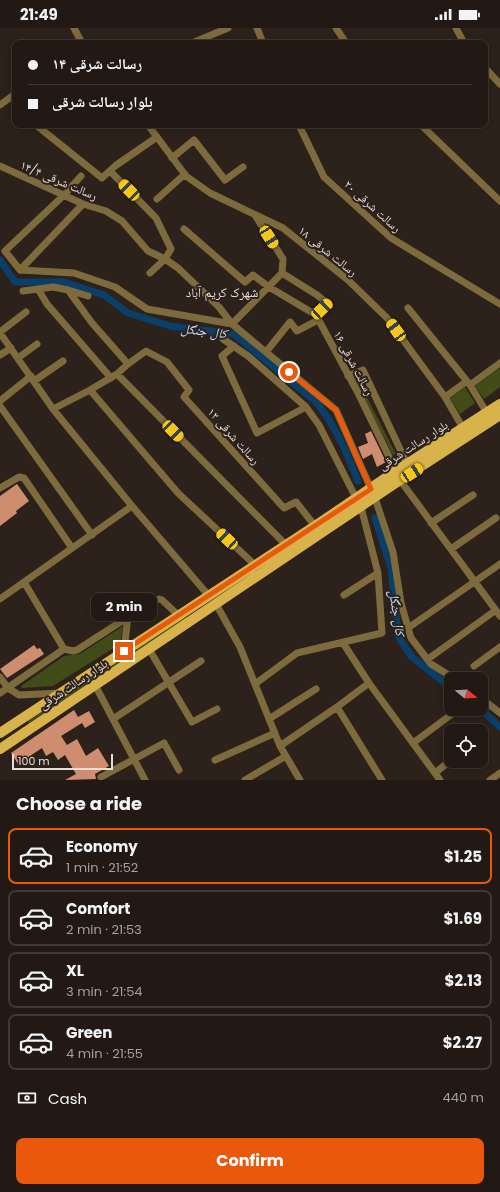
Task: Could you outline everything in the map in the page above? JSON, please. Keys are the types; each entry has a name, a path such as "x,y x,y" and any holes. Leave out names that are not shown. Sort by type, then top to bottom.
{"main road":[{"name":"بلوار رسالت شرقی","path":"398,476 407,464 500,404"},
{"name":"بلوار رسالت شرقی","path":"0,748 216,604 318,530 398,476 500,416"},
{"name":"بلوار رسالت شرقی","path":"0,733 286,545 318,530"},
{"path":"19,721 26,731"}],"street":[{"path":"74,28 80,40"},
{"path":"199,40 228,28"},
{"path":"257,28 262,40"},
{"path":"336,28 344,40"},
{"path":"456,28 462,40"},
{"path":"488,71 500,84"},
{"path":"0,105 12,96"},
{"path":"40,128 102,178 114,166 158,137"},
{"name":"رسالت شرقی ۱۸","path":"150,128 185,174 210,193 283,228 348,280 387,318 445,397 464,428"},
{"name":"رسالت شرقی ۲۰","path":"300,128 324,177 391,238 500,304"},
{"path":"425,128 500,201"},
{"path":"172,158 194,140 225,180 243,167"},
{"name":"رسالت شرقی ۱۴/۴","path":"0,166 83,204 106,211 122,221 148,251 165,259 178,268 219,307 232,324 336,410 373,493 393,552 400,604 411,638 432,664 444,672"},
{"path":"110,171 156,218 171,249 165,259 150,273"},
{"path":"157,199 185,174"},
{"path":"81,176 64,195 5,251 20,270 74,273 115,288 147,309 232,324 282,273 283,259 255,215"},
{"path":"20,270 83,204"},
{"path":"184,229 245,282 253,275 269,287 317,317"},
{"path":"266,352 290,322 297,331 317,317 328,304 317,295 282,273"},
{"path":"23,290 53,288 68,290 88,296"},
{"path":"38,289 47,304 114,376 152,409 286,545"},
{"path":"53,409 114,376 128,364 92,323 68,290"},
{"path":"408,308 468,383 487,413"},
{"path":"26,312 0,335 11,348 53,409 132,506 209,596"},
{"name":"رسالت شرقی ۱۶","path":"317,317 398,476 498,613"},
{"path":"223,339 248,356 306,407 319,425 358,503 378,573 382,633 297,653 255,684"},
{"path":"18,358 37,344"},
{"path":"234,346 222,356 257,433 306,407"},
{"path":"0,355 11,348"},
{"name":"رسالت شرقی ۱۲","path":"128,364 146,352 167,362 190,390 184,396 284,508 296,502 318,530"},
{"path":"0,401 32,379 63,361"},
{"path":"445,397 500,363"},
{"path":"348,376 363,370 407,464"},
{"path":"90,390 178,493 255,565"},
{"path":"0,406 92,534"},
{"path":"0,488 19,477 24,478 72,548"},
{"path":"431,523 473,495"},
{"path":"0,599 132,506"},
{"path":"451,549 496,518"},
{"path":"408,628 500,564"},
{"path":"344,595 378,573"},
{"path":"24,582 64,649 73,651 77,650 153,601 159,600 165,602 178,615"},
{"path":"216,604 240,647 280,746 300,780"},
{"path":"428,659 498,613"},
{"path":"124,651 128,616"},
{"path":"343,642 369,683 440,780"},
{"path":"474,666 500,647"},
{"path":"0,693 64,649"},
{"path":"149,649 192,722 217,709"},
{"path":"113,718 201,661"},
{"path":"0,677 8,688 19,695 61,693"},
{"path":"280,746 338,707 369,683"},
{"path":"95,685 146,780"},
{"path":"269,719 316,689"},
{"path":"488,704 500,713"},
{"path":"338,707 381,780"},
{"path":"413,743 449,716"},
{"path":"215,760 275,733"},
{"path":"101,777 164,743 178,770"},
{"path":"245,780 286,756"},
{"path":"435,773 444,766"},
{"path":"490,780 500,773"}],"green space":[{"path":"500,368 500,387 484,399 475,386"},
{"path":"355,374 396,454 393,455 352,375"},
{"path":"465,387 475,403 460,414 450,398"},
{"path":"184,616 187,619 29,723 27,720"},
{"path":"123,626 120,644 53,686 22,688 21,686 64,656 80,654"}],"building":[{"path":"371,431 386,462 377,467 372,454 363,459 358,447 368,443 365,434"},
{"path":"17,484 29,501 16,511 17,513 0,526 0,496"},
{"path":"34,645 37,649 40,648 44,654 7,678 0,669"},
{"path":"74,710 78,717 89,711 95,722 85,728 82,723 61,736 67,745 77,739 86,756 98,748 109,766 95,774 96,779 65,780 76,774 65,755 58,760 53,752 46,756 42,748 18,764 11,753"}],"waterway":[{"name":"کال جنگل","path":"0,260 15,282 64,282 104,295 128,313 170,326 234,334 316,402 335,430 358,481"},
{"name":"کال جنگل","path":"375,518 391,568 398,636 411,656 444,682"},
{"name":"کال جنگل","path":"488,716 500,727"}],"district":[{"name":"شهرک کریم آباد","path":"222,292"}],"route":[{"path":"124,651 371,489 336,410 289,372"}]}
